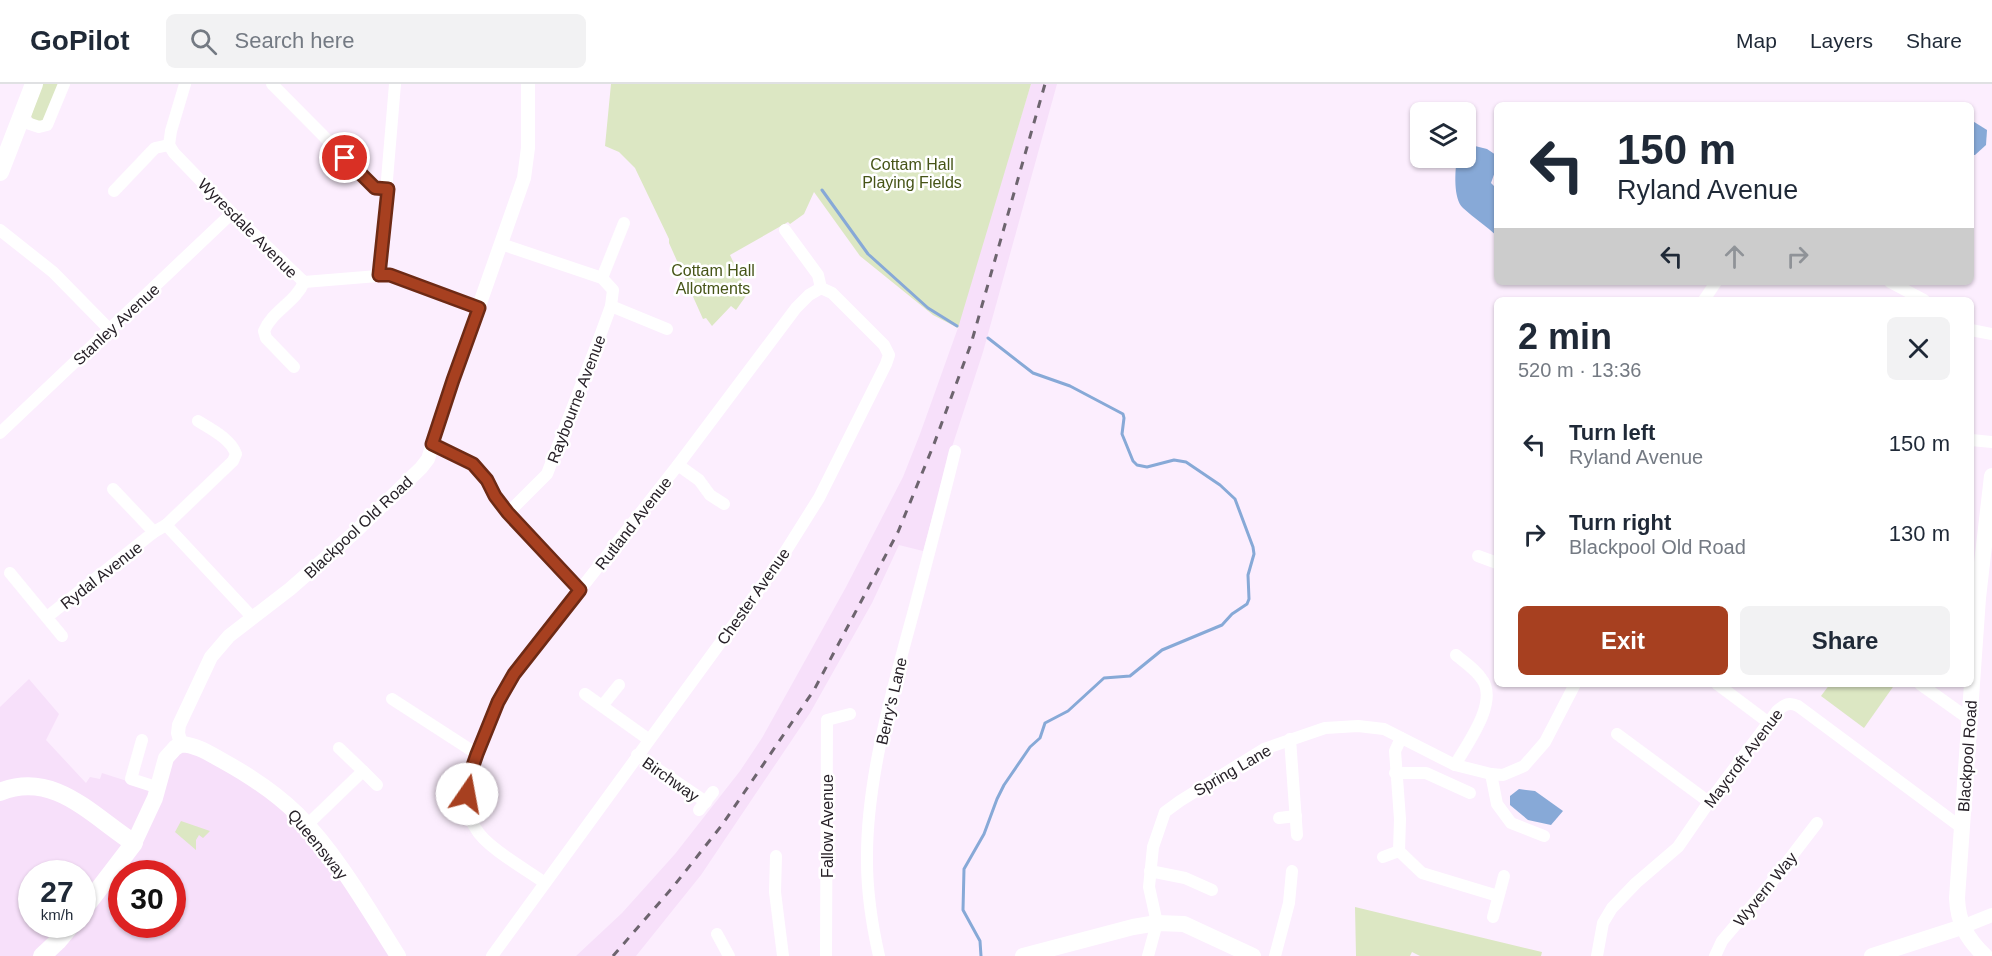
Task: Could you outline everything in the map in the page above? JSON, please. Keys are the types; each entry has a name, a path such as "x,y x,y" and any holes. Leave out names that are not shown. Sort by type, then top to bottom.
{"main road":[{"path":"0,172 21,121 29,85"},
{"name":"Blackpool Road","path":"1974,652 1992,476"},
{"name":"Blackpool Road","path":"1962,927 1957,898 1971,687"},
{"path":"96,893 134,843 146,822 159,788 166,758 181,744"},
{"name":"Queensway","path":"181,744 196,747 245,774 279,798 307,825 340,869 398,956"},
{"path":"0,792 28,785 56,790 71,798 134,843"},
{"path":"1023,956 1133,927 1157,923 1184,924 1253,956"},
{"path":"1872,956 1962,927 1966,935 1985,956"},
{"path":"42,956 60,938"}],"street":[{"path":"21,121 39,128 47,125 64,84"},
{"path":"114,191 155,148 169,145 184,84"},
{"path":"272,84 375,188 388,189"},
{"path":"379,275 395,84"},
{"name":"Blackpool Old Road","path":"181,744 178,725 212,657 229,636 290,589 354,533 428,459 453,380 524,178 528,148 528,84"},
{"name":"Wyresdale Avenue","path":"169,145 232,213 304,282 390,275 479,308"},
{"name":"Stanley Avenue","path":"0,433 232,213"},
{"path":"602,278 624,223"},
{"path":"0,230 53,272 110,330"},
{"name":"Chester Avenue","path":"492,956 783,555 819,498 886,364 889,356 884,345 832,293 821,288 818,275 784,230"},
{"path":"501,244 602,278 613,290 611,306 667,329"},
{"path":"294,367 266,338 264,331 267,323 301,290 304,282"},
{"path":"1896,285 1918,297"},
{"name":"Rutland Avenue","path":"545,883 495,848 476,831 466,807 468,780 498,702 514,674 678,465 796,308 809,295 821,288"},
{"name":"Raybourne Avenue","path":"508,513 547,474 611,306"},
{"path":"1974,331 1992,334"},
{"name":"Rydal Avenue","path":"47,617 154,532 166,525 233,461 236,454 234,448 216,432 198,421"},
{"path":"1974,440 1992,442"},
{"path":"432,444 473,464 487,480 495,496 508,513 580,590"},
{"name":"Berry's Lane","path":"879,956 869,897 867,859 872,799 897,669 956,451"},
{"path":"678,465 699,480 710,495 724,504"},
{"name":"Rydal Avenue","path":"113,489 154,532"},
{"path":"166,525 252,617"},
{"path":"1478,556 1494,562"},
{"name":"Rydal Avenue","path":"9,573 62,636"},
{"path":"1455,765 1485,710 1487,696 1483,679 1456,655"},
{"path":"602,706 619,685"},
{"name":"Spring Lane","path":"1157,923 1149,887 1150,871 1153,848 1165,812 1264,749 1325,728 1358,726 1384,729 1455,765 1503,775 1524,766 1545,742 1573,687"},
{"path":"1721,687 1769,723"},
{"path":"1924,687 1969,719"},
{"path":"585,694 648,740"},
{"path":"392,699 477,754"},
{"name":"Maycroft Avenue","path":"1597,956 1603,923 1612,908 1636,883 1678,847 1708,802 1784,705 1791,703 1798,706 1962,828"},
{"name":"Fallow Avenue","path":"826,956 827,720 850,714"},
{"path":"1617,734 1708,802"},
{"path":"1401,738 1395,751 1400,819 1399,851 1422,873 1498,896"},
{"path":"1290,739 1297,835"},
{"path":"142,740 131,779 159,788"},
{"path":"339,748 377,785"},
{"name":"Birchway","path":"637,755 706,802"},
{"path":"307,825 363,771"},
{"path":"1395,773 1426,773 1470,793"},
{"path":"1491,774 1497,804 1511,823 1544,836"},
{"path":"1279,818 1296,816"},
{"name":"Wyvern Way","path":"1715,956 1722,941 1817,823"},
{"path":"1383,857 1399,851"},
{"path":"776,856 775,892 783,956"},
{"path":"1150,871 1185,878 1212,890"},
{"path":"1275,956 1289,903 1292,871"},
{"path":"1493,917 1504,876"},
{"path":"1962,927 1992,915"},
{"path":"1148,956 1157,923"},
{"path":"717,934 729,956"}],"shaded area":[{"path":"1031,84 1057,84 983,352 951,450 923,551 899,545 872,603 810,713 701,875 636,956 576,956 622,913 675,854 740,771 762,738 846,587 903,477 920,434 959,325"},
{"path":"29,679 59,714 46,740 86,783 90,777 100,779 102,773 158,791 181,744 279,798 398,956 0,956 0,707"}],"green space":[{"path":"42,84 60,84 45,120 35,123 31,116"},
{"name":"Cottam Hall Playing Fields","path":"611,84 1031,84 958,328 933,315 860,256 814,192 804,214 790,224 788,222 730,255 748,293 736,310 731,306 712,326 706,318 703,319 669,239 635,168 619,152 605,146"},
{"path":"1828,687 1893,687 1864,728 1821,696"},
{"path":"181,821 210,831 203,838 199,835 196,840 196,850 175,832"},
{"path":"1355,907 1542,952 1541,956 1420,956 1412,952 1410,956 1356,956"}],"water":[{"path":"1974,122 1987,130 1986,145 1975,155"},
{"path":"1476,146 1494,154 1494,174 1491,183 1494,186 1494,234 1460,204 1455,177 1456,168 1476,168"},
{"path":"1519,789 1535,791 1563,811 1551,825 1528,820 1510,805 1510,796"}],"waterway":[{"path":"822,190 868,254 928,308 957,326"},
{"path":"981,956 980,941 963,910 964,869 984,834 1004,785 1030,747 1040,738 1045,723 1068,711 1104,678 1130,676 1162,650 1222,625 1232,614 1247,604 1249,599 1248,575 1254,554 1235,499 1220,485 1186,462 1174,460 1147,467 1137,465 1133,461 1122,434 1123,414 1070,386 1033,373 988,338"}],"railway":[{"path":"613,956 673,887 722,825 814,690 898,532 971,344 1045,84"}],"route":[{"path":"345,158 375,188 388,189 379,275 390,275 479,308 432,444 473,464 487,480 495,496 508,513 580,590 514,674 498,702 468,780 467,794"}],"park label":[{"name":"Cottam Hall Allotments","path":"713,279"}]}
